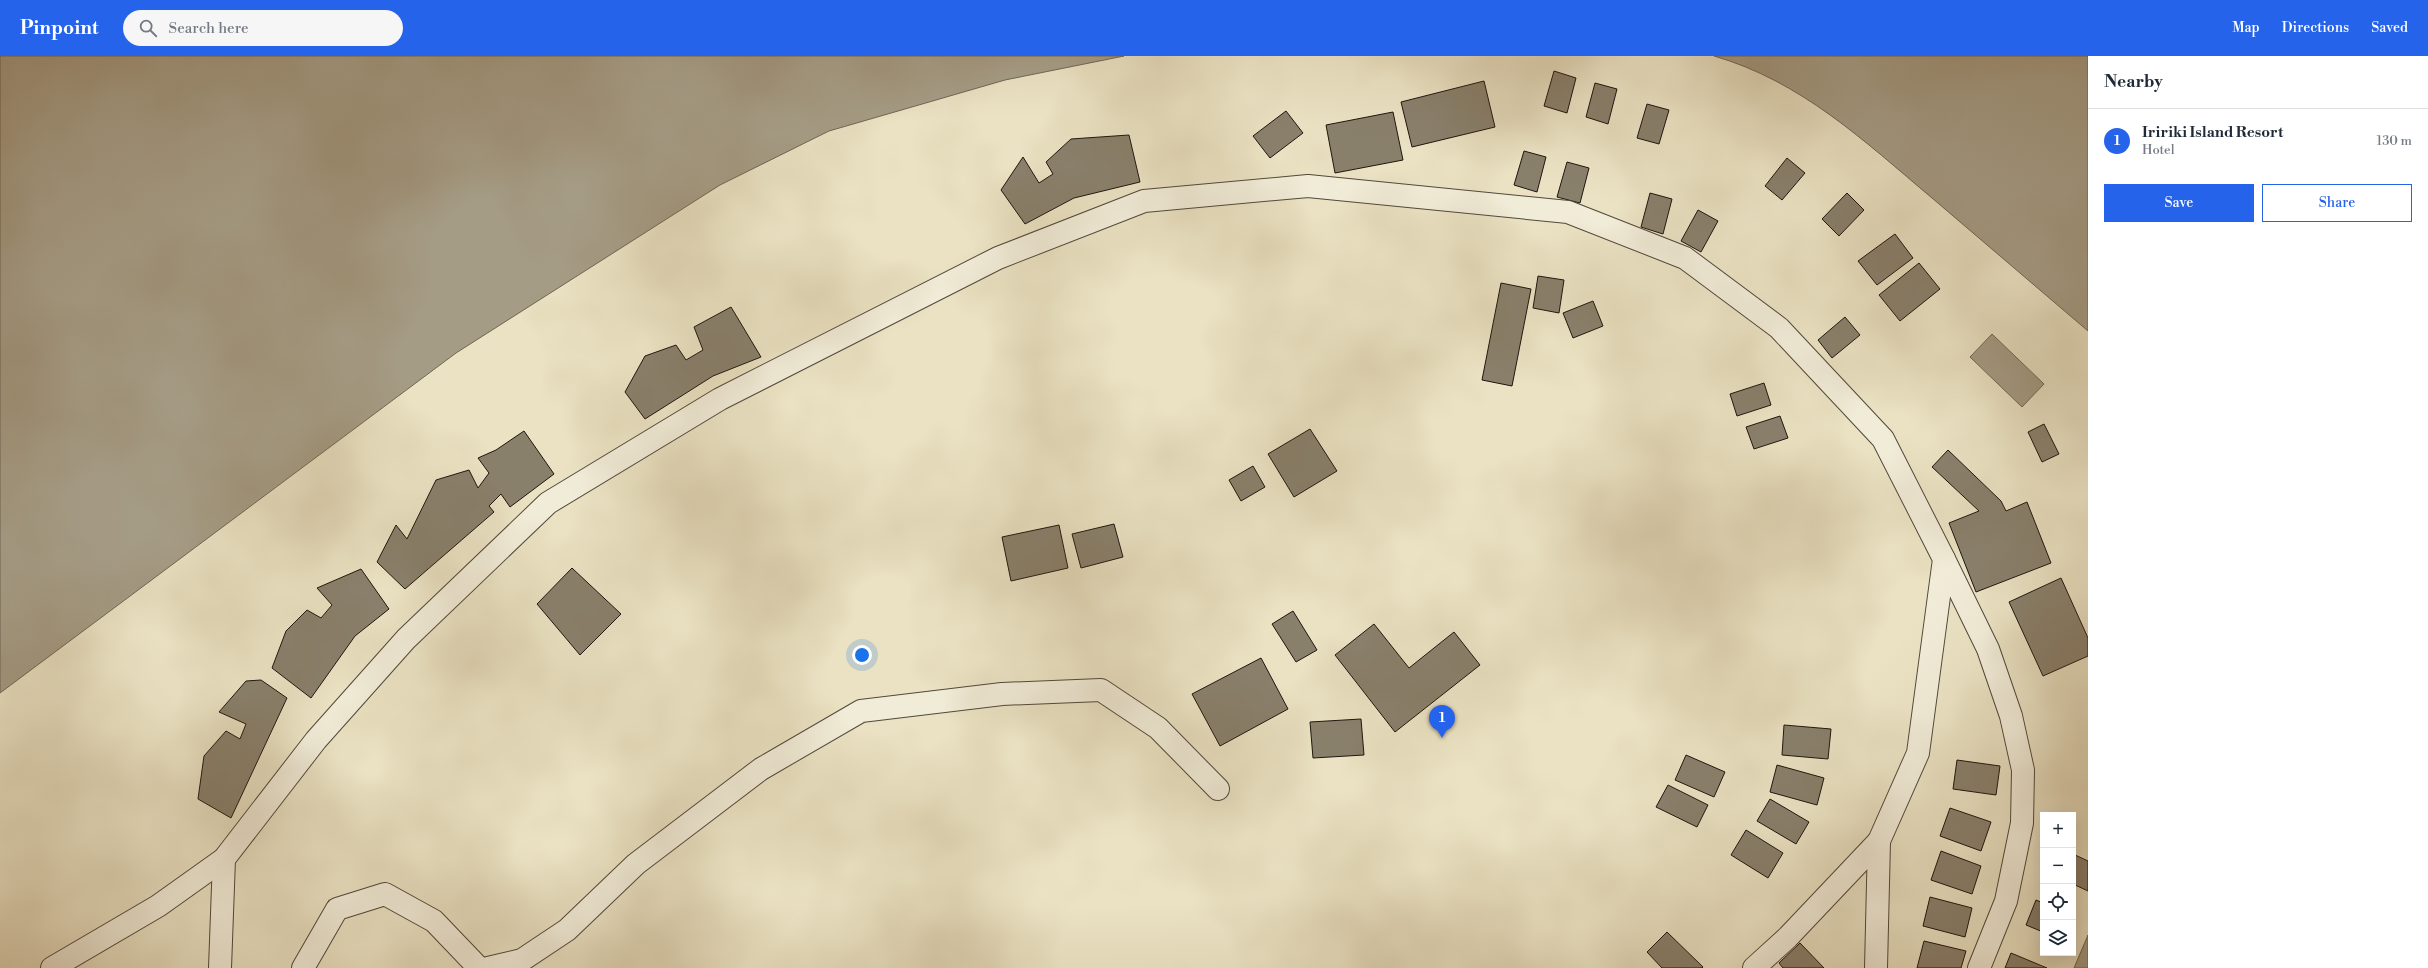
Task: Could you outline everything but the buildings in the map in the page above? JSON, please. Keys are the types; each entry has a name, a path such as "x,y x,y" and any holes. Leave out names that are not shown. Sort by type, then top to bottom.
{"street":[{"path":"52,968 158,906 224,859 316,740 401,645 548,503 734,392 998,258 1144,201 1308,186 1568,212 1685,258 1779,328 1883,439 1988,649 2011,716 2023,770 2022,823 2006,901 1979,968"},
{"path":"1754,968 1788,937 1879,841 1918,753 1944,559"},
{"path":"488,968 522,960 567,930 636,864 761,769 861,712 1002,694 1101,690 1158,728 1218,789"},
{"path":"1876,968 1879,841"},
{"path":"220,968 224,859"},
{"path":"303,968 337,909 385,894 434,921 479,968"}],"shaded area":[{"path":"0,56 1124,56 1005,80 829,131 720,185 456,353 0,693"},
{"path":"1714,56 2088,56 2088,331 1881,155 1830,115 1775,81 1746,67"},
{"path":"1992,334 2044,384 2022,407 1970,357"},
{"path":"2088,935 2088,968 2074,968"}],"place":[{"name":"Iririki Island Resort","path":"1442,738"}]}
